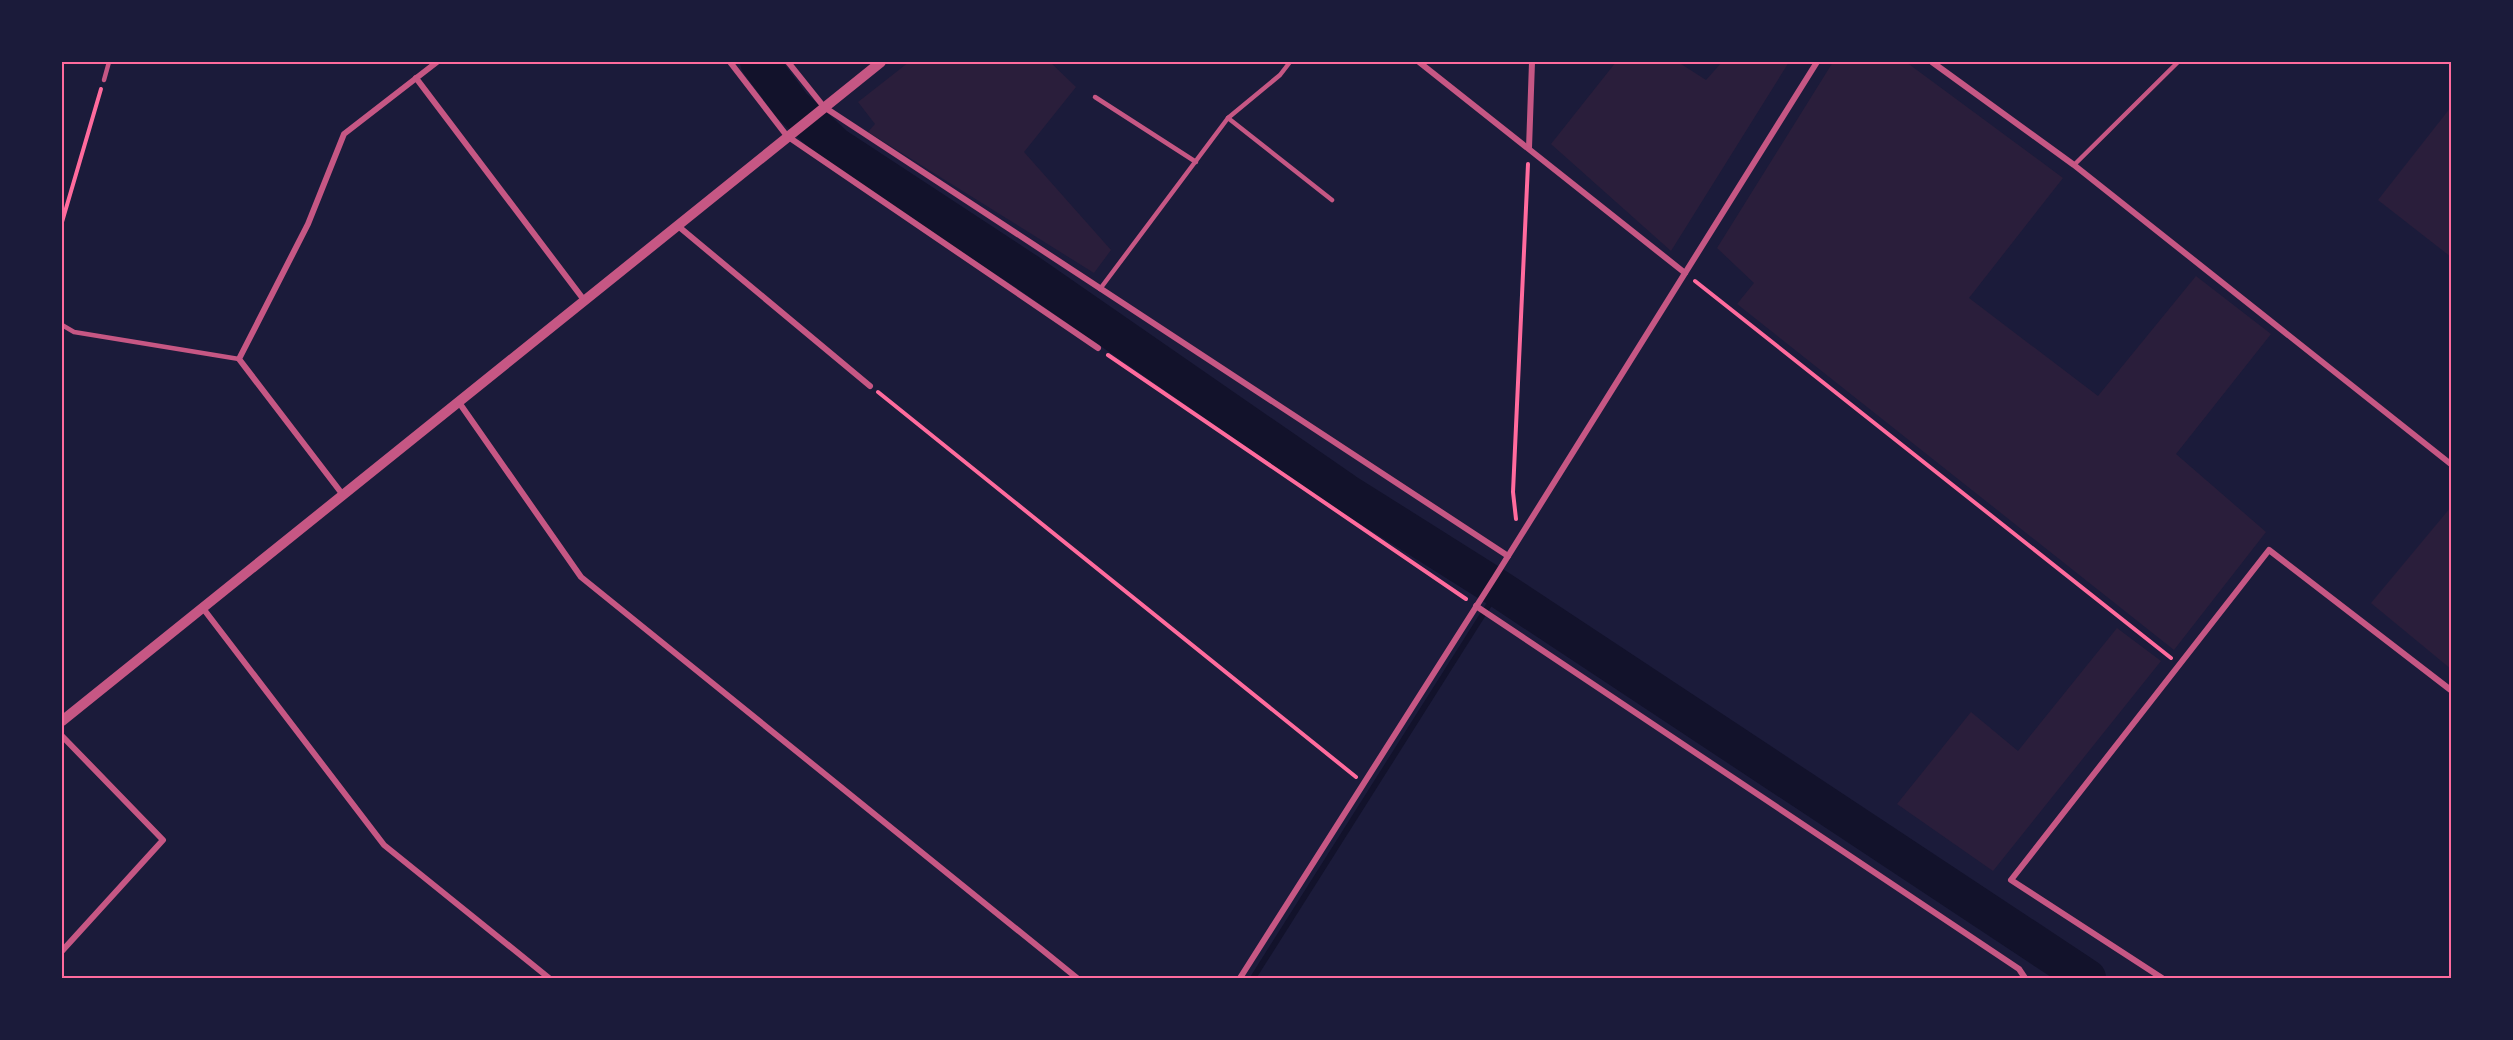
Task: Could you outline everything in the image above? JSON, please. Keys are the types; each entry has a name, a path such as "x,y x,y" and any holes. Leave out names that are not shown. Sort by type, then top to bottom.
{"street":[{"path":"343,495 239,360 308,224 344,134 437,62"},
{"path":"730,62 787,136 1098,348"},
{"path":"789,62 824,107 1508,556"},
{"path":"62,721 202,606 881,62"},
{"path":"1419,62 1685,273"},
{"path":"1529,148 1532,62"},
{"path":"1240,978 1508,556 1817,62"},
{"path":"1932,62 2074,165 2451,465"},
{"path":"416,78 584,300"},
{"path":"678,226 870,386"},
{"path":"458,401 581,577 1077,978"},
{"path":"2162,978 2011,879 2269,550 2451,691"},
{"path":"202,606 384,845 549,978"},
{"path":"1476,606 2019,969 2025,978"},
{"path":"62,736 163,840 62,951"}],"lane":[{"path":"104,80 109,62"},
{"path":"1100,289 1228,118 1281,75 1290,62"},
{"path":"2074,165 2178,62"},
{"path":"1095,97 1196,162"},
{"path":"1228,118 1332,200"},
{"path":"62,325 74,332 239,360"}],"path":[{"path":"62,222 104,80"},
{"path":"1518,539 1513,492 1529,148"},
{"path":"1685,273 2179,664"},
{"path":"1098,348 1476,606"},
{"path":"870,386 1364,784"}],"shaded area":[{"path":"909,62 1050,62 1076,87 1024,152 1111,250 1094,273 868,132 875,124 858,102"},
{"path":"1616,62 1678,62 1706,80 1722,62 1789,62 1671,251 1551,144"},
{"path":"1833,62 1906,62 2063,178 1969,298 2098,396 2196,276 2271,334 2176,454 2266,532 2174,650 1737,304 1754,283 1717,248"},
{"path":"2451,107 2451,257 2378,200"},
{"path":"2451,507 2451,669 2371,603"},
{"path":"2117,628 2161,661 1993,871 1897,804 1971,712 2018,751"}],"waterway":[{"path":"759,62 792,106 835,146 1027,272 1345,492 1499,589 2087,978"},
{"path":"1253,978 1499,589"}]}
